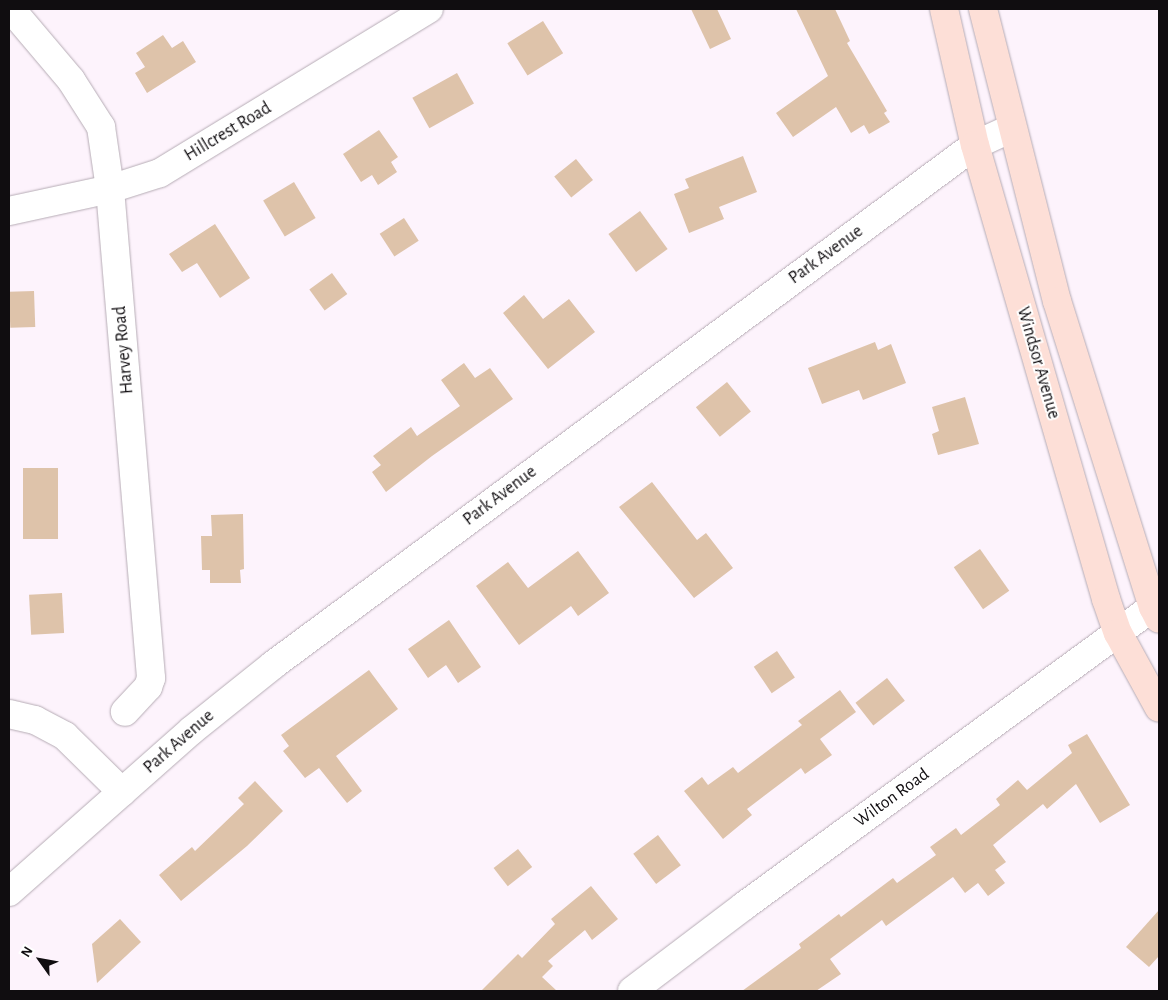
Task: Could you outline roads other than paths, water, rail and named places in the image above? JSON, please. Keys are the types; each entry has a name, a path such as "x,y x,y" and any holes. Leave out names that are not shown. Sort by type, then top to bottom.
{"main road":[{"name":"Windsor Avenue","path":"944,9 975,145 1118,632 1159,708"},
{"name":"Windsor Avenue","path":"983,9 1057,301 1156,613"}],"street":[{"name":"Harvey Road","path":"11,9 70,80 100,127 110,189 151,678 148,687 125,712"},
{"name":"Hillcrest Road","path":"9,211 110,189 160,173 430,9"},
{"name":"Park Avenue","path":"9,892 192,730 274,665 975,145 1012,128"},
{"name":"Wilton Road","path":"632,991 744,906 1118,632 1156,613"},
{"path":"9,714 35,720 65,736 122,792"}]}
